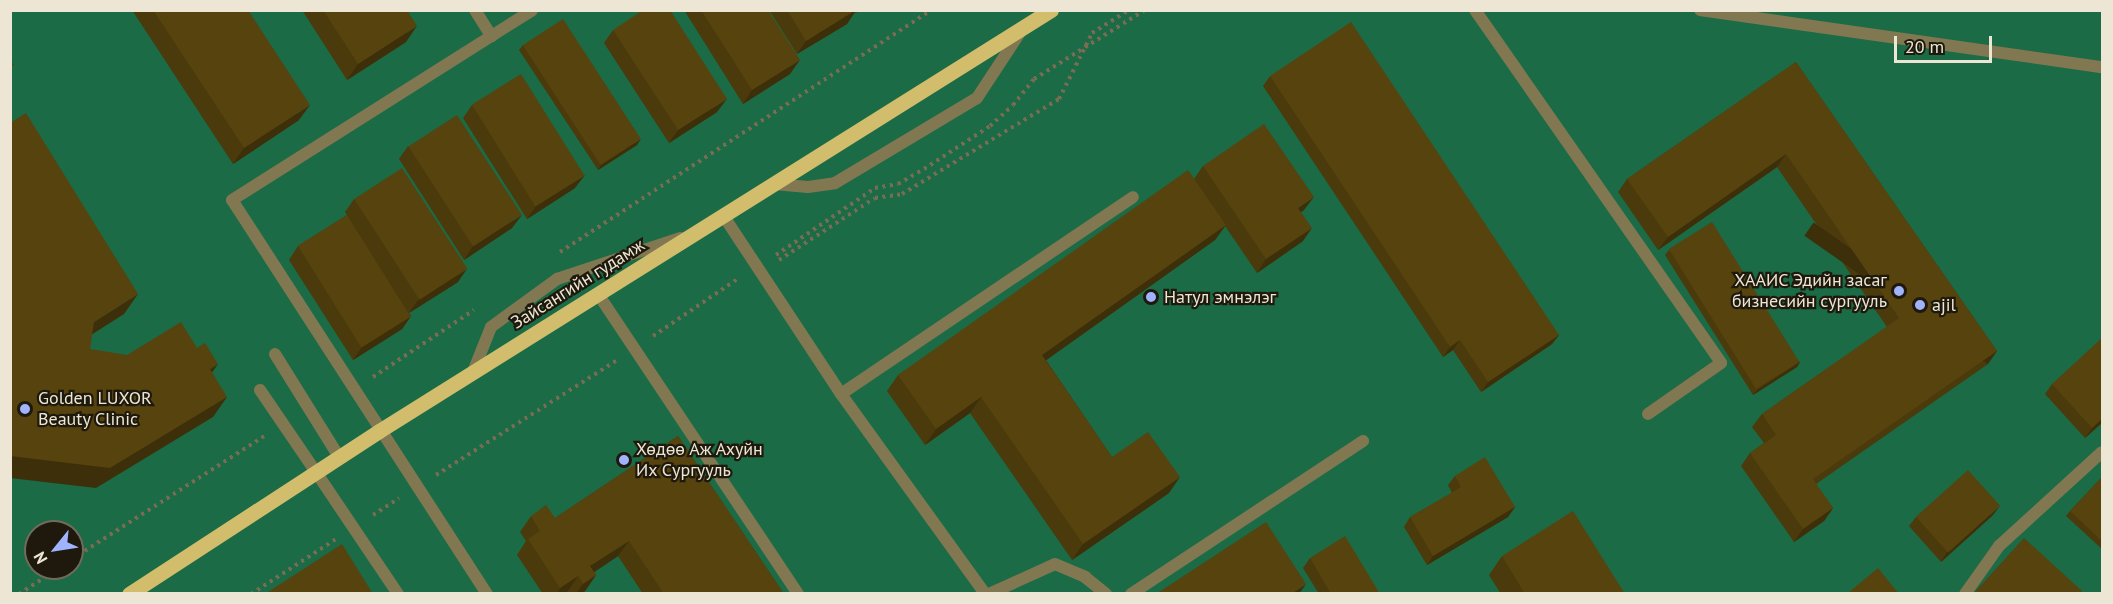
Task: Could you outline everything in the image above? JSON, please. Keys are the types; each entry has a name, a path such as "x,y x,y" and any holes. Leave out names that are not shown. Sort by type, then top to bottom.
{"main road":[{"name":"Зайсангийн гудамж","path":"129,594 379,431 1051,10"}],"street":[{"path":"475,10 491,36"},
{"path":"488,594 379,431 232,200 532,10"},
{"path":"1475,10 1721,363 1648,414"},
{"path":"1700,10 2103,67"},
{"path":"774,184 808,187 835,183 977,98 1024,27"},
{"path":"841,394 1133,197"},
{"path":"723,215 841,394 987,594 1055,564 1085,577 1106,594"},
{"path":"473,372 491,327 557,279 697,232"},
{"path":"598,294 633,350 798,594"},
{"path":"275,354 339,457"},
{"path":"260,390 398,594"},
{"path":"1131,594 1364,441"},
{"path":"1965,594 1999,546 2103,452"}],"path":[{"path":"1129,10 1092,33 1080,52 1059,99 902,194 876,198 782,261 772,257 875,188 898,184 990,126 1013,105 1034,79 1080,52 1146,10"},
{"path":"251,594 633,350 756,267"},
{"path":"19,594 40,580"}],"green space":[{"path":"10,11 2102,11 2102,593 11,593"}],"building":[{"path":"153,10 248,10 310,105 244,148"},
{"path":"323,10 407,10 417,26 358,64"},
{"path":"643,10 670,10 727,99 678,130 613,30"},
{"path":"701,10 768,10 800,60 752,90"},
{"path":"787,10 856,10 806,41"},
{"path":"563,19 641,139 601,165 523,45"},
{"path":"1351,22 1559,335 1488,382 1460,340 1450,347 1270,76"},
{"name":"ХААИС Эдийн засаг бизнесийн сургууль","path":"1796,62 1997,351 1813,479 1833,508 1803,529 1750,453 1776,435 1762,414 1899,318 1786,154 1668,237 1627,179"},
{"path":"521,74 585,176 535,207 472,105"},
{"path":"26,113 138,294 94,322 90,349 127,355 181,322 197,348 205,343 218,364 210,369 227,397 110,468 10,456 10,123"},
{"path":"457,115 522,215 473,246 408,147"},
{"path":"1264,124 1314,197 1298,208 1312,228 1266,259 1203,166"},
{"path":"402,168 467,269 420,300 354,199"},
{"path":"1188,170 1226,225 1042,355 1112,457 1148,432 1180,477 1083,544 981,397 936,429 898,375"},
{"path":"347,215 411,317 361,348 298,246"},
{"path":"1712,222 1799,362 1756,389 1669,249"},
{"path":"2103,337 2103,418 2092,428 2052,384"},
{"path":"678,436 784,594 664,594 629,541 590,566 596,575 583,584 578,576 560,588 528,539 540,531 531,516 546,505 555,518"},
{"path":"1485,457 1515,507 1433,556 1410,517 1461,487 1455,476"},
{"path":"1968,470 2000,506 1948,553 1916,517"},
{"path":"2103,476 2103,542 2070,511"},
{"path":"1573,511 1625,594 1525,594 1502,556"},
{"path":"1266,522 1306,584 1291,594 1156,594"},
{"path":"1345,536 1380,594 1331,594 1310,558"},
{"path":"2024,538 2082,591 2080,594 1973,594"},
{"path":"342,544 373,594 265,594"},
{"path":"1878,568 1899,594 1847,594"}],"place":[{"name":"ХААИС Эдийн засаг бизнесийн сургууль","path":"1899,291"},
{"name":"Натул эмнэлэг","path":"1151,297"},
{"name":"ajil","path":"1920,305"},
{"name":"Golden LUXOR Beauty Clinic","path":"25,409"},
{"name":"Хөдөө Аж Ахуйн Их Сургууль","path":"624,460"}]}
